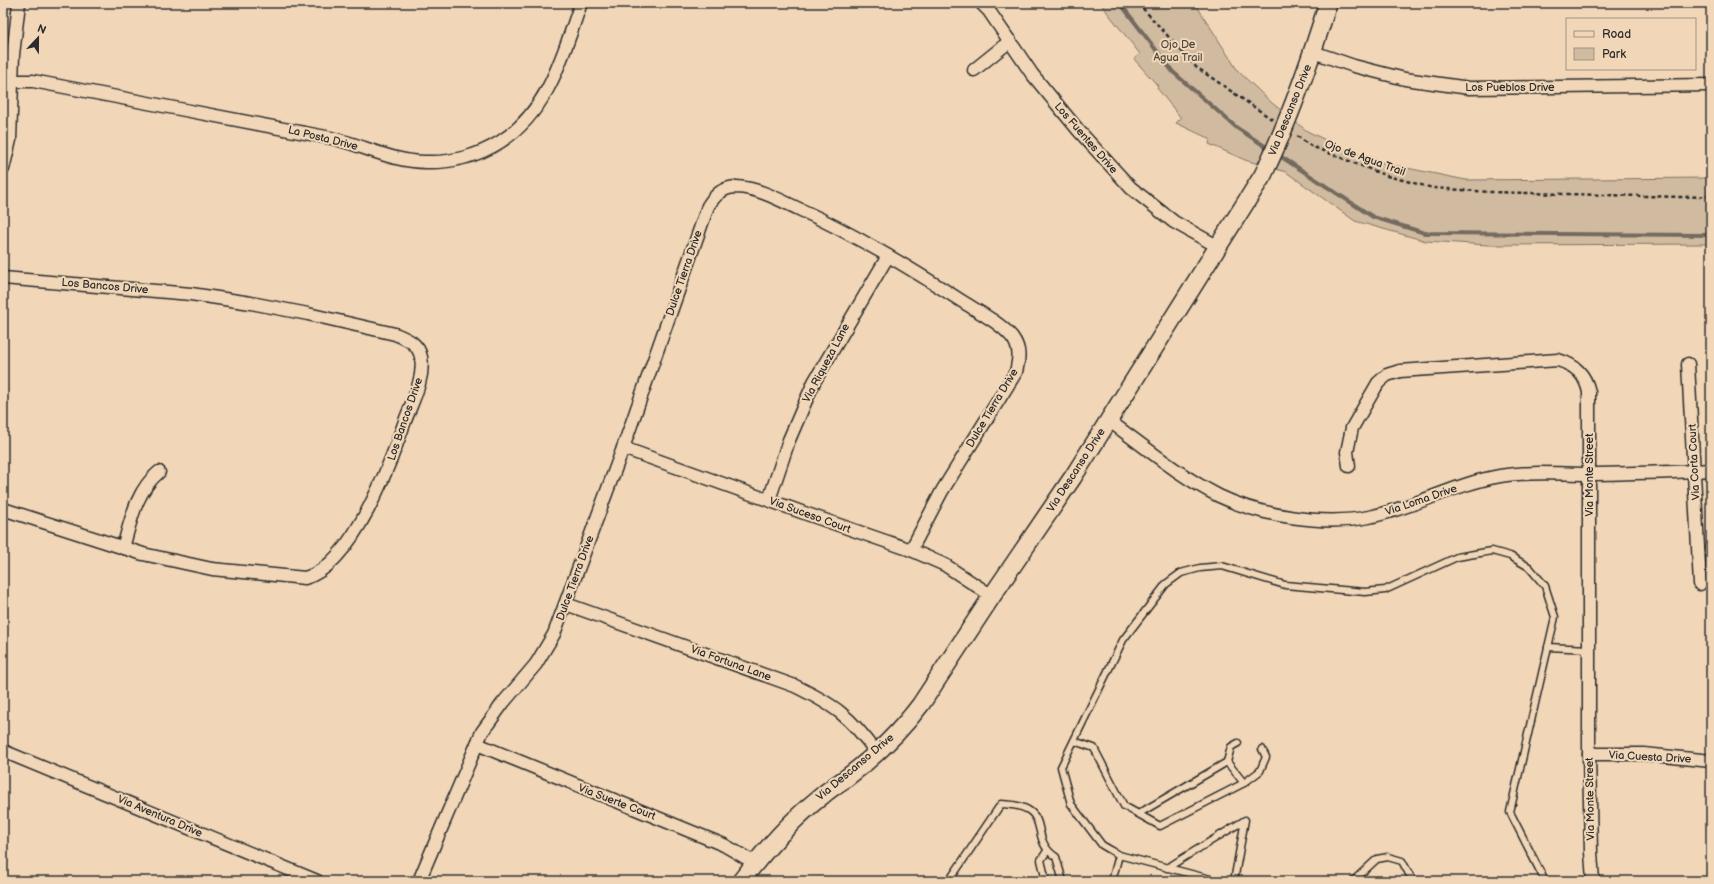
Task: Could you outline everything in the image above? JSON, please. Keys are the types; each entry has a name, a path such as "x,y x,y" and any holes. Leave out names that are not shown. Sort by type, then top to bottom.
{"street":[{"path":"3,169 10,140 8,81 13,55 19,3"},
{"name":"La Posta Drive","path":"8,81 33,81 273,126 327,137 385,156 411,162 449,161 471,155 500,142 525,122 539,106 553,81 581,3"},
{"name":"Los Fuentes Drive","path":"981,3 1010,41 1032,74 1131,188 1174,222 1217,246"},
{"name":"Via Descanso Drive","path":"741,881 756,863 815,801 846,778 876,752 911,718 1073,477 1263,175 1282,134 1313,52 1328,3"},
{"path":"974,70 1010,41"},
{"name":"Los Pueblos Drive","path":"1313,52 1354,66 1406,79 1469,88 1711,85"},
{"name":"Dulce Tierra Drive","path":"419,881 482,732 503,703 536,664 554,634 623,448 708,206 720,192 726,188 748,188 787,203 845,230 1005,329 1019,349 1019,360 1016,372 942,490 911,550"},
{"name":"Via Riqueza Lane","path":"769,500 789,440 814,382 888,256"},
{"name":"Los Bancos Drive","path":"3,278 176,293 251,303 308,314 395,334 409,340 418,348 422,366 421,376 386,473 362,519 338,555 326,568 313,576 305,578 276,576 212,569 123,548 3,509"},
{"name":"Via Monte Street","path":"1349,466 1347,452 1352,428 1374,388 1387,375 1400,371 1558,360 1568,363 1577,369 1587,382 1590,392 1589,754 1593,881"},
{"name":"Via Corta Court","path":"1688,364 1700,584"},
{"name":"Via Loma Drive","path":"1108,420 1191,479 1218,495 1259,510 1299,518 1352,519 1368,517 1417,504 1458,487 1502,476 1694,472 1711,470"},
{"name":"Via Suceso Court","path":"623,448 911,550 946,566 992,596"},
{"path":"123,548 136,502 152,478 159,472"},
{"name":"Via Fortuna Lane","path":"566,604 795,686 826,701 842,713 855,725 876,752"},
{"name":"Via Suerte Court","path":"477,744 717,842 756,863"},
{"name":"Via Aventura Drive","path":"3,750 317,881"},
{"name":"Via Cuesta Drive","path":"1589,754 1644,754 1711,761"}],"lane":[{"path":"1218,881 1119,855 1102,845 1072,804 1061,767 1123,640 1166,584 1181,573 1200,568 1222,566 1285,585 1365,592 1385,590 1457,557 1492,551 1510,556 1529,567 1545,586 1556,617 1510,812 1545,881"},
{"path":"1548,647 1589,649"},
{"path":"1074,741 1094,748 1124,806 1160,826 1244,783 1260,771 1266,757 1262,749"},
{"path":"1138,814 1227,762 1232,747 1238,743"},
{"path":"1227,762 1244,783"},
{"path":"949,881 1001,804 1016,804 1028,809 1037,819 1047,851 1056,857 1063,881"},
{"path":"1167,868 1245,820 1234,881"},
{"path":"1046,881 1041,860 1047,851"},
{"path":"1112,881 1119,855"},
{"path":"1353,881 1377,859 1388,857 1402,861 1413,881"}],"path":[{"name":"Ojo de Agua Trail","path":"1138,3 1196,67 1282,134 1386,176 1433,188 1489,192 1682,197 1711,196"}],"green space":[{"name":"Ojo De Agua Trail","path":"1100,3 1195,3 1238,71 1272,103 1307,131 1346,150 1387,164 1466,180 1711,178 1711,244 1488,245 1426,241 1355,221 1286,172 1245,160 1209,144 1210,139 1176,123 1181,118 1157,88 1158,86 1134,59 1140,54"}],"waterway":[{"path":"1120,3 1173,72 1237,128 1271,150"},
{"path":"1277,154 1373,217 1425,233 1711,235"}]}
